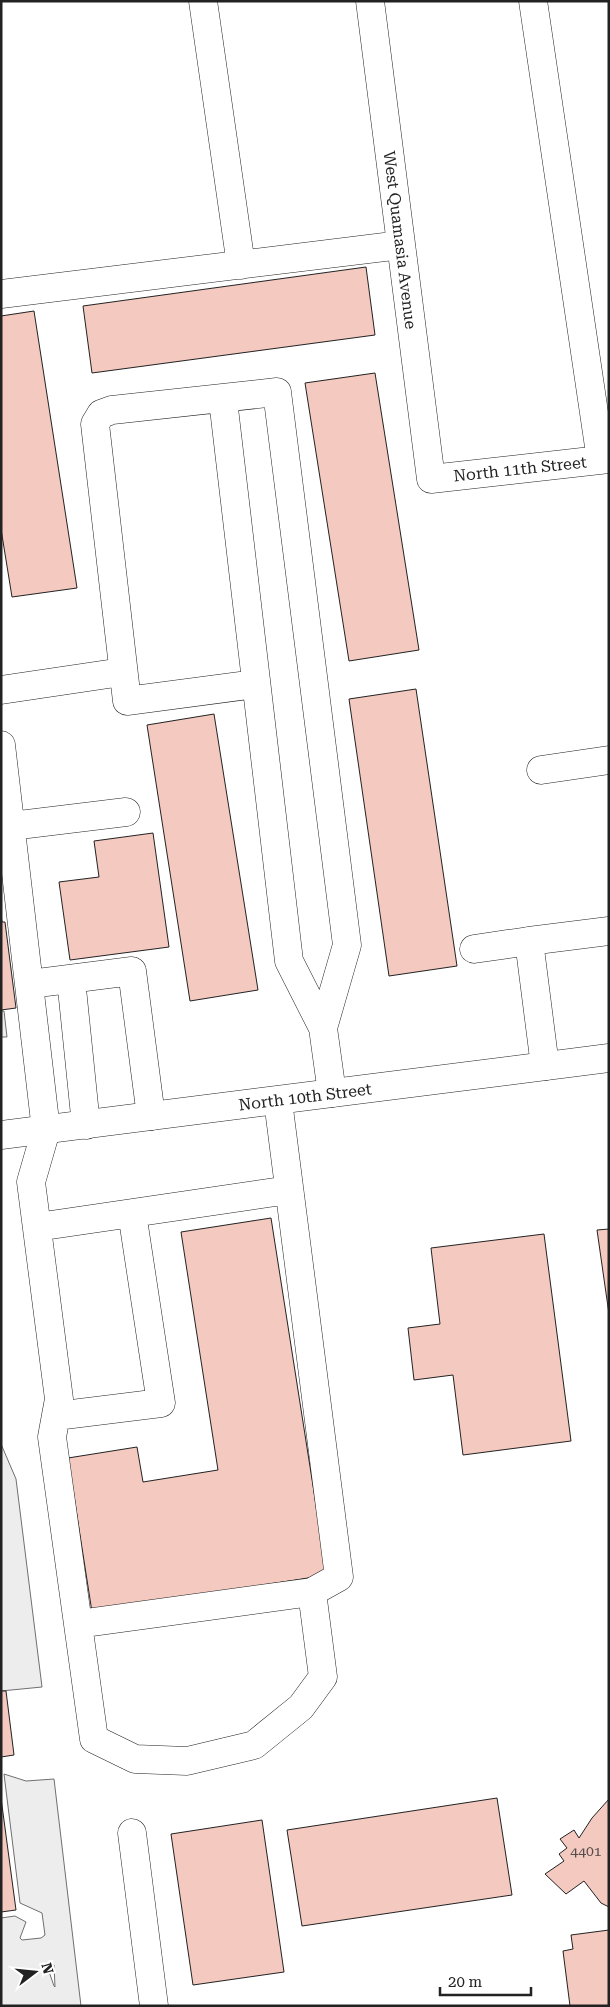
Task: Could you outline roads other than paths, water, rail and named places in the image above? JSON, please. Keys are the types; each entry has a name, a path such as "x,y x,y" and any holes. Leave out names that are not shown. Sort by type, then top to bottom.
{"street":[{"path":"204,1 241,264"},
{"name":"West Quamasia Avenue","path":"370,1 431,479"},
{"path":"533,1 605,460"},
{"path":"1,294 401,245"},
{"path":"256,684 127,701 122,672 95,424 101,414 112,410 222,400 277,392 348,945 323,1028"},
{"path":"222,400 289,961 323,1028 332,1093"},
{"name":"North 11th Street","path":"431,479 605,460"},
{"path":"1,690 122,672"},
{"path":"1,745 46,1130 32,1182 60,1399 52,1437 94,1739 135,1760 187,1761 254,1745 302,1707 323,1677 312,1592"},
{"path":"541,770 609,760"},
{"path":"11,826 126,812"},
{"path":"474,949 609,931"},
{"path":"529,942 545,1066"},
{"path":"30,984 132,970 150,1116"},
{"path":"71,979 86,1125"},
{"name":"North 10th Street","path":"1,1135 609,1058"},
{"path":"78,1624 312,1592 339,1578 278,1100"},
{"path":"37,1227 289,1190"},
{"path":"56,1416 161,1403 132,1213"},
{"path":"132,1833 154,2006"}]}
